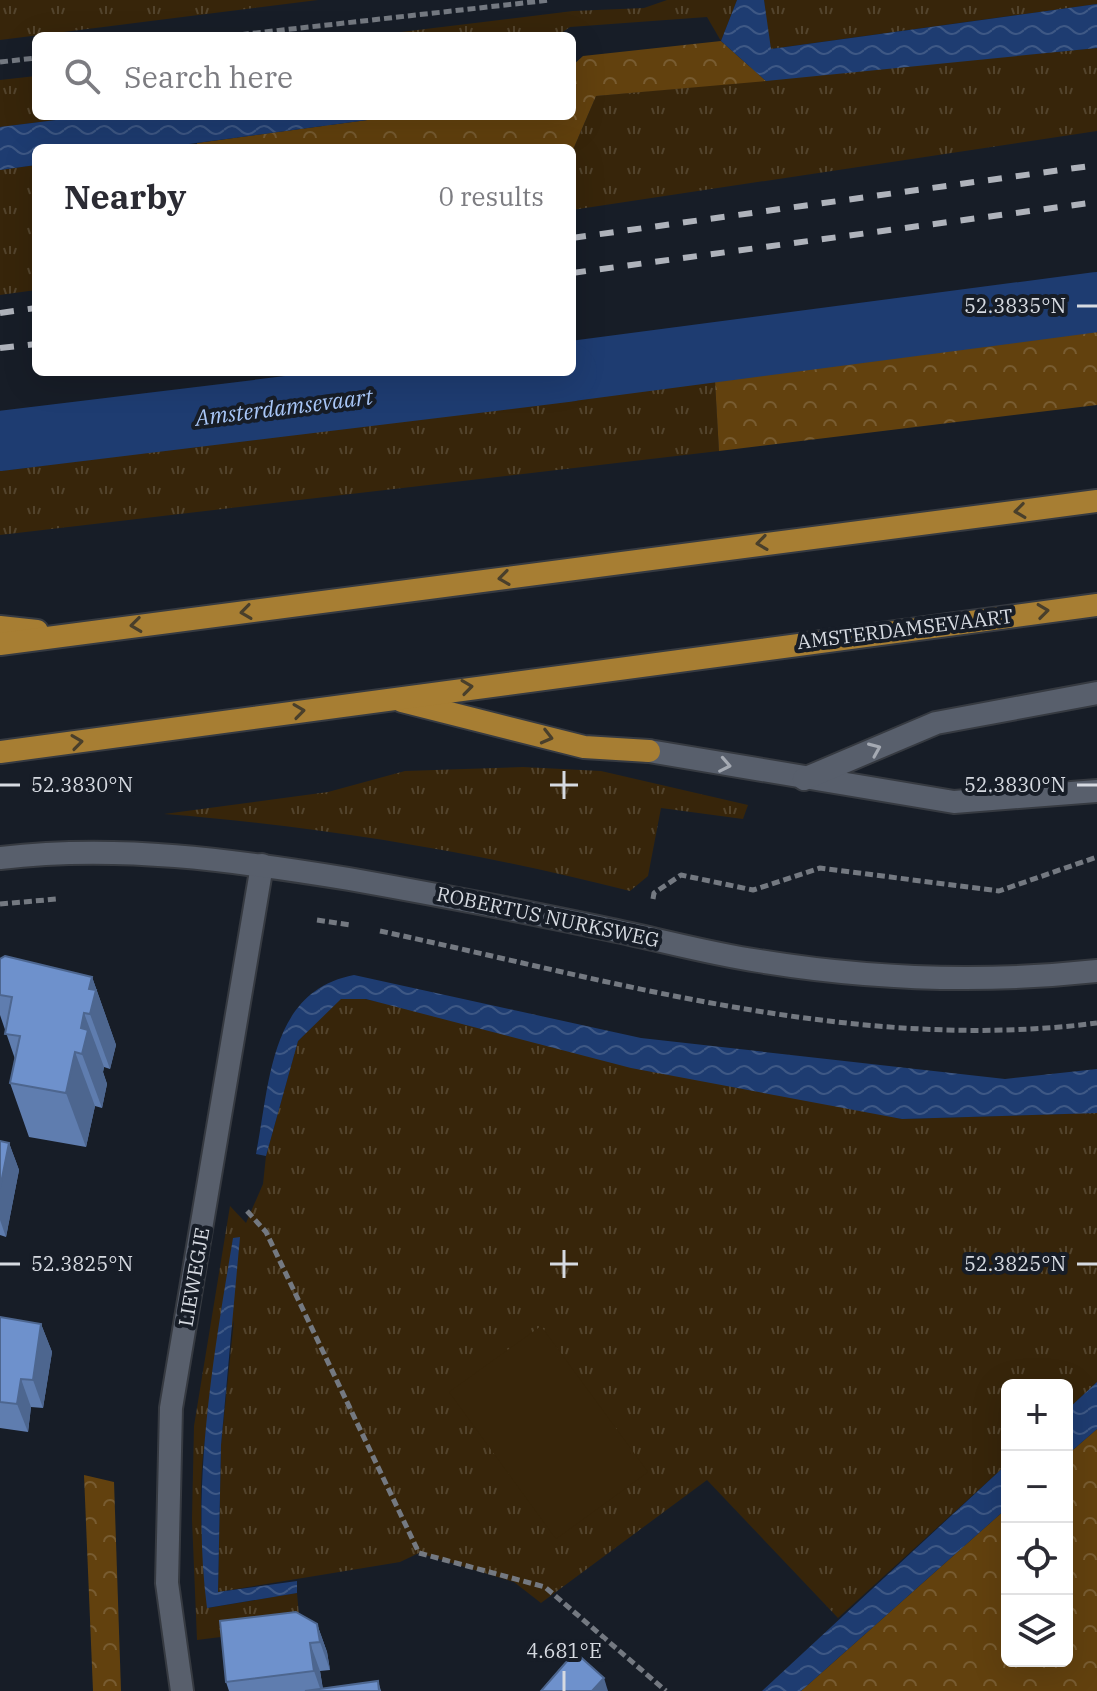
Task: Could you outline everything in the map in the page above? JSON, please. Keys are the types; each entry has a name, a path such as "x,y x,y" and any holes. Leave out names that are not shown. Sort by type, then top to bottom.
{"main road":[{"path":"0,644 1097,501"},
{"name":"AMSTERDAMSEVAART","path":"0,752 1097,605"},
{"path":"0,627 62,635"},
{"path":"803,779 936,723 1097,693"},
{"path":"390,698 584,747 649,751 954,802 1097,791"},
{"name":"ROBERTUS NURKSWEG","path":"0,858 58,851 119,850 262,865 478,901 759,961 910,977 1058,975 1097,971"},
{"name":"LIEWEGJE","path":"182,1691 167,1583 171,1408 262,865"}],"path":[{"path":"265,32 550,0"},
{"path":"0,62 32,58"},
{"path":"637,986 654,893 681,875 753,890 820,868 999,891 1097,857"},
{"path":"0,904 66,898"},
{"path":"255,910 357,926"},
{"path":"372,929 470,950"},
{"path":"266,1232 419,1553 545,1587 666,1691"}],"green space":[{"path":"0,0 318,0 64,32 32,32 32,36 0,40"},
{"path":"667,0 737,0 721,41 707,17 570,27 563,32 401,32 573,11 644,8"},
{"path":"764,0 1097,0 1097,4 770,49"},
{"path":"721,41 766,81 596,96 575,144 197,144 367,120 576,120 576,62 583,56"},
{"path":"1097,48 1097,131 576,209 575,144 596,96"},
{"path":"32,76 32,120 56,120 0,127 0,80"},
{"path":"32,166 32,291 0,295 0,170"},
{"path":"1097,327 1097,405 719,451 715,381"},
{"path":"715,381 719,451 0,535 0,471"},
{"path":"523,767 601,771 748,805 743,819 661,808 648,876 630,891 515,864 398,842 164,814 328,792 405,771"},
{"path":"340,999 365,999 902,1119 1097,1113 1097,1382 1073,1404 1073,1379 1001,1379 1001,1469 838,1618 707,1480 541,1603 514,1582 419,1553 400,1562 218,1592 221,1445 234,1320 209,1416 202,1463 202,1536 208,1608 297,1593 300,1627 197,1640 192,1519 194,1426 230,1206 246,1223 263,1184 266,1156 298,1041"},
{"path":"541,1326 648,1472 556,1539 449,1392"},
{"path":"1097,1429 1097,1691 801,1691 1001,1513 1001,1667 1073,1667 1073,1450"},
{"path":"84,1475 114,1482 121,1691 93,1691"}],"water":[{"path":"737,0 764,0 771,49 1097,4 1097,48 766,81 721,41"},
{"path":"56,120 367,120 189,144 32,144 32,166 0,170 0,127"},
{"path":"354,975 641,1038 1005,1079 1097,1069 1097,1113 902,1119 631,1068 366,999 341,999 298,1041 266,1156 256,1154 271,1071 289,1020 305,1000 326,984"},
{"path":"240,1237 221,1445 218,1592 297,1581 297,1593 207,1608 202,1515 206,1422 233,1238"},
{"path":"1097,1382 1097,1429 1073,1450 1073,1404"},
{"path":"1001,1470 1001,1513 801,1691 762,1691"}],"building":[{"path":"5,956 92,977 89,989 96,990 90,1014 84,1013 81,1028 88,1030 82,1054 75,1052 66,1093 10,1083 20,1036 5,1034 12,997 0,995 0,959"},
{"path":"0,1141 9,1143 0,1188"},
{"path":"0,1317 41,1324 33,1380 21,1379 17,1404 0,1402"},
{"path":"296,1612 317,1624 320,1642 310,1643 314,1671 226,1682 220,1621"},
{"path":"575,1652 604,1678 592,1691 541,1691"},
{"path":"378,1681 379,1691 305,1691"}],"waterway":[{"name":"Amsterdamsevaart","path":"576,370 1097,302"},
{"name":"Amsterdamsevaart","path":"0,441 534,376"}],"railway":[{"path":"576,237 1097,165"},
{"path":"576,272 1097,202"},
{"path":"0,313 32,309"},
{"path":"0,348 32,344"}]}
